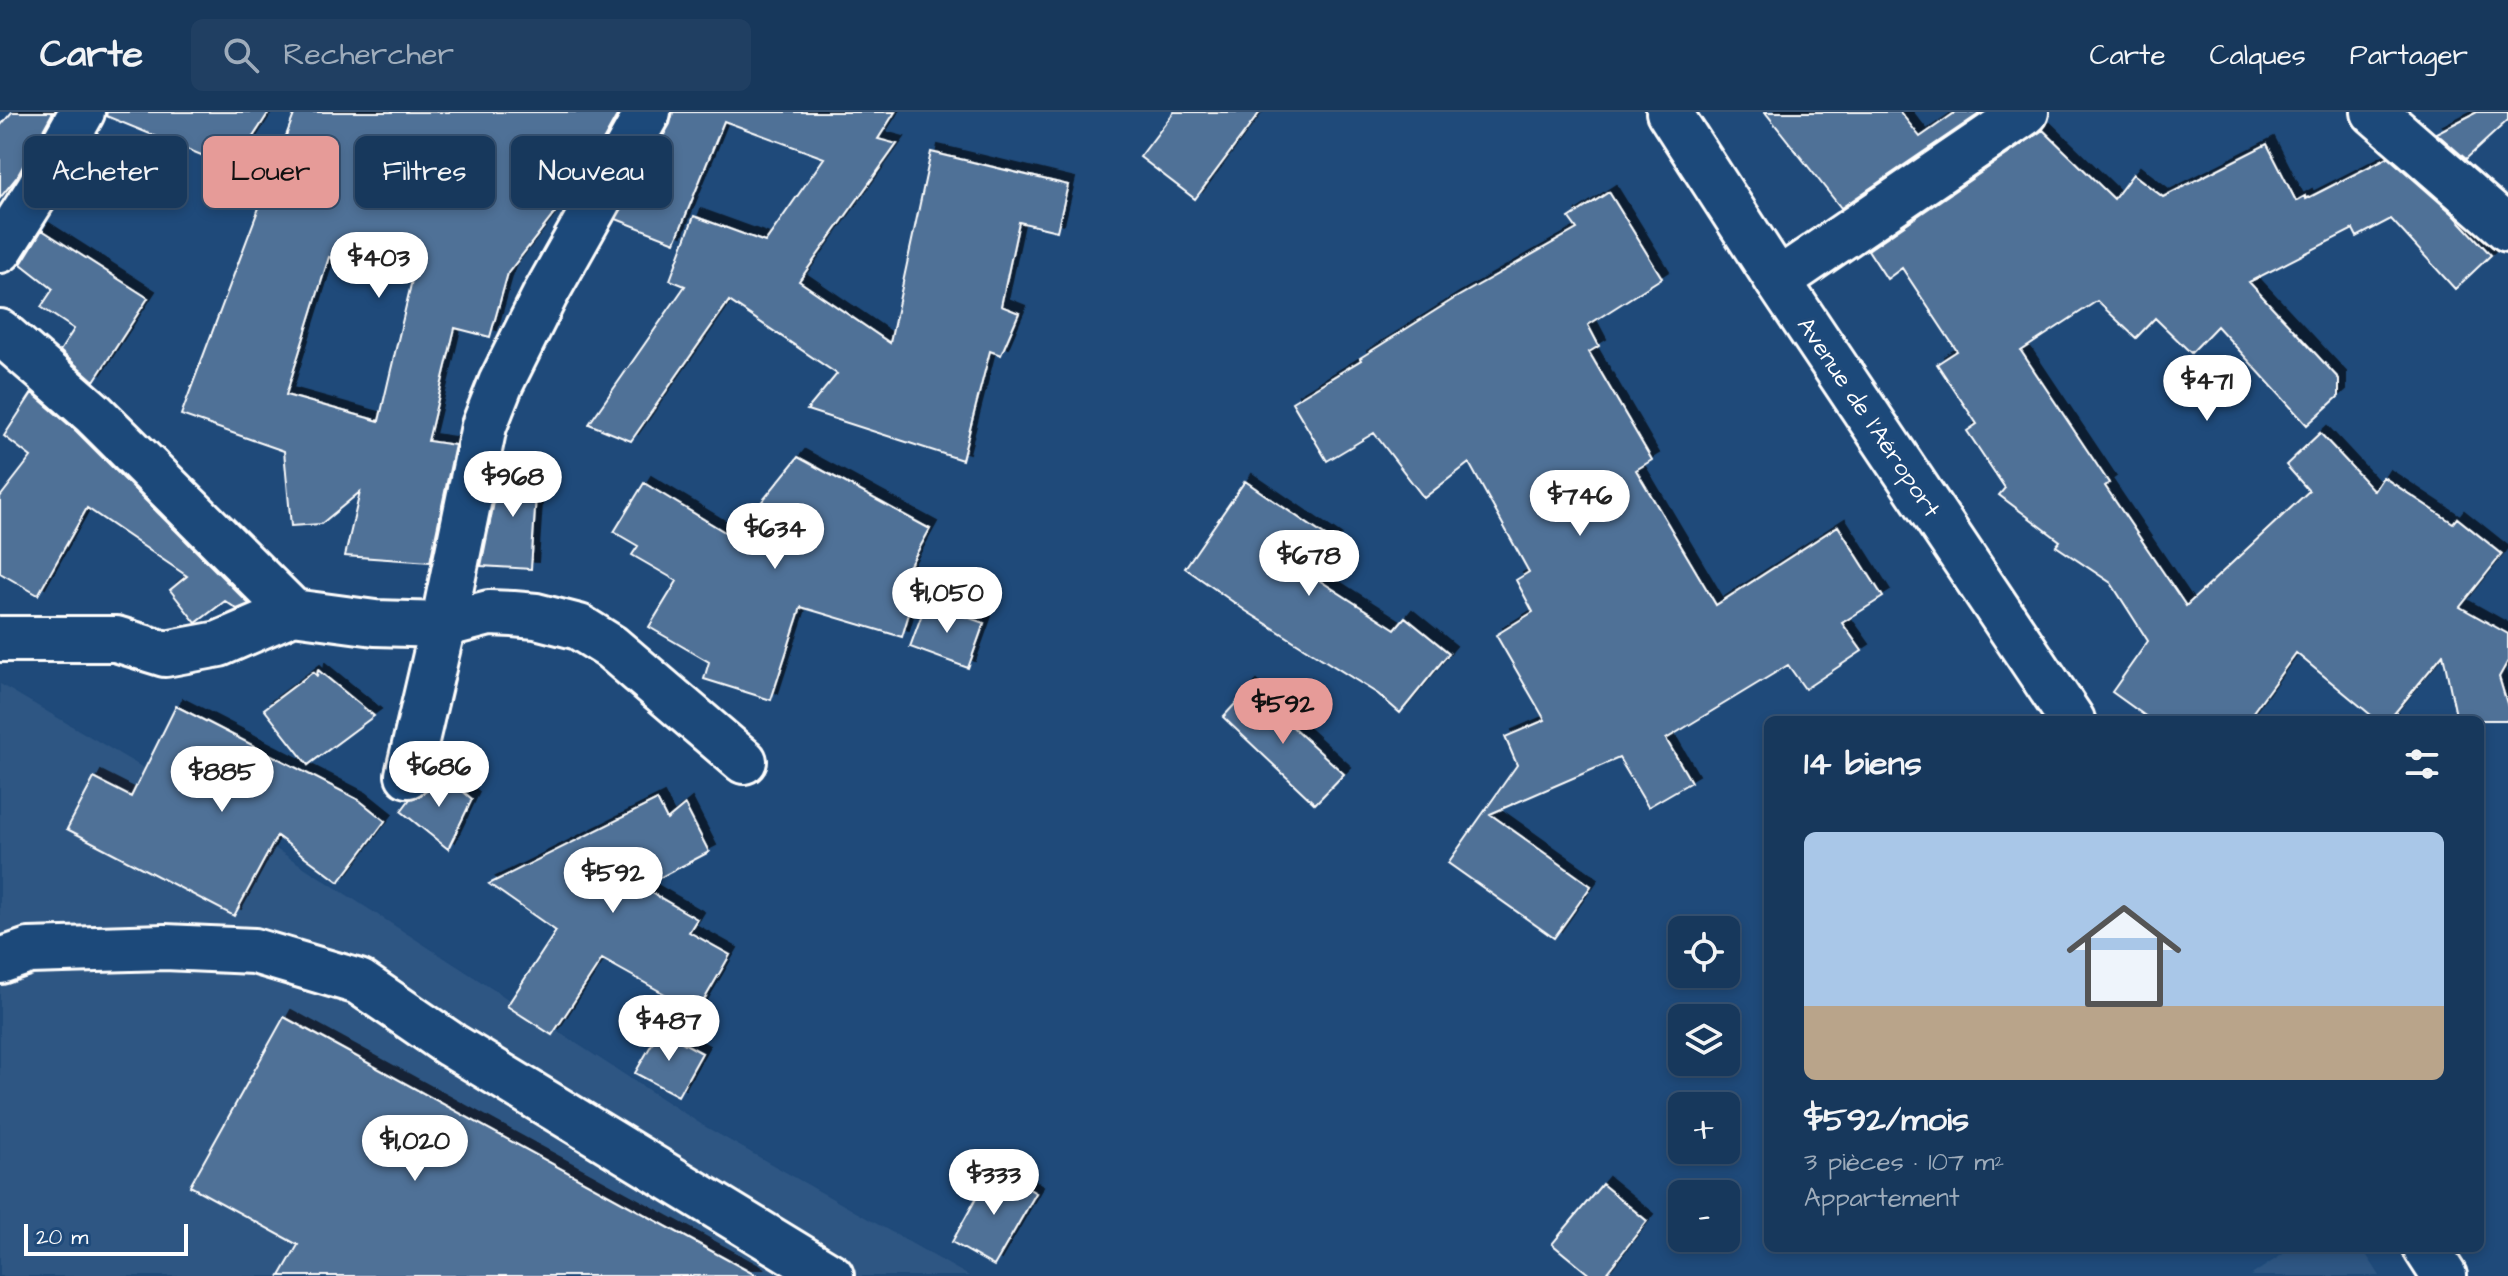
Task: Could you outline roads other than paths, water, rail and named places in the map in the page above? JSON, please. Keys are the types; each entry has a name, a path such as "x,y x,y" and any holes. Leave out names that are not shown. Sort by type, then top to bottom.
{"main road":[{"path":"0,250 82,112"},
{"path":"408,775 484,426 501,383 545,295 648,112"},
{"name":"Avenue de l'Aéroport","path":"1669,112 1778,281 2069,716"},
{"path":"1778,281 2026,112"},
{"path":"2374,112 2508,229"},
{"path":"0,332 93,413 293,612"},
{"path":"0,639 116,639 165,654 219,644 293,612 375,623 443,625 489,613 536,616 579,627 611,647 744,761"},
{"path":"0,961 29,951 44,950 165,947 254,951 359,982 451,1045 831,1276"},
{"path":"2429,1252 2444,1276"}]}
